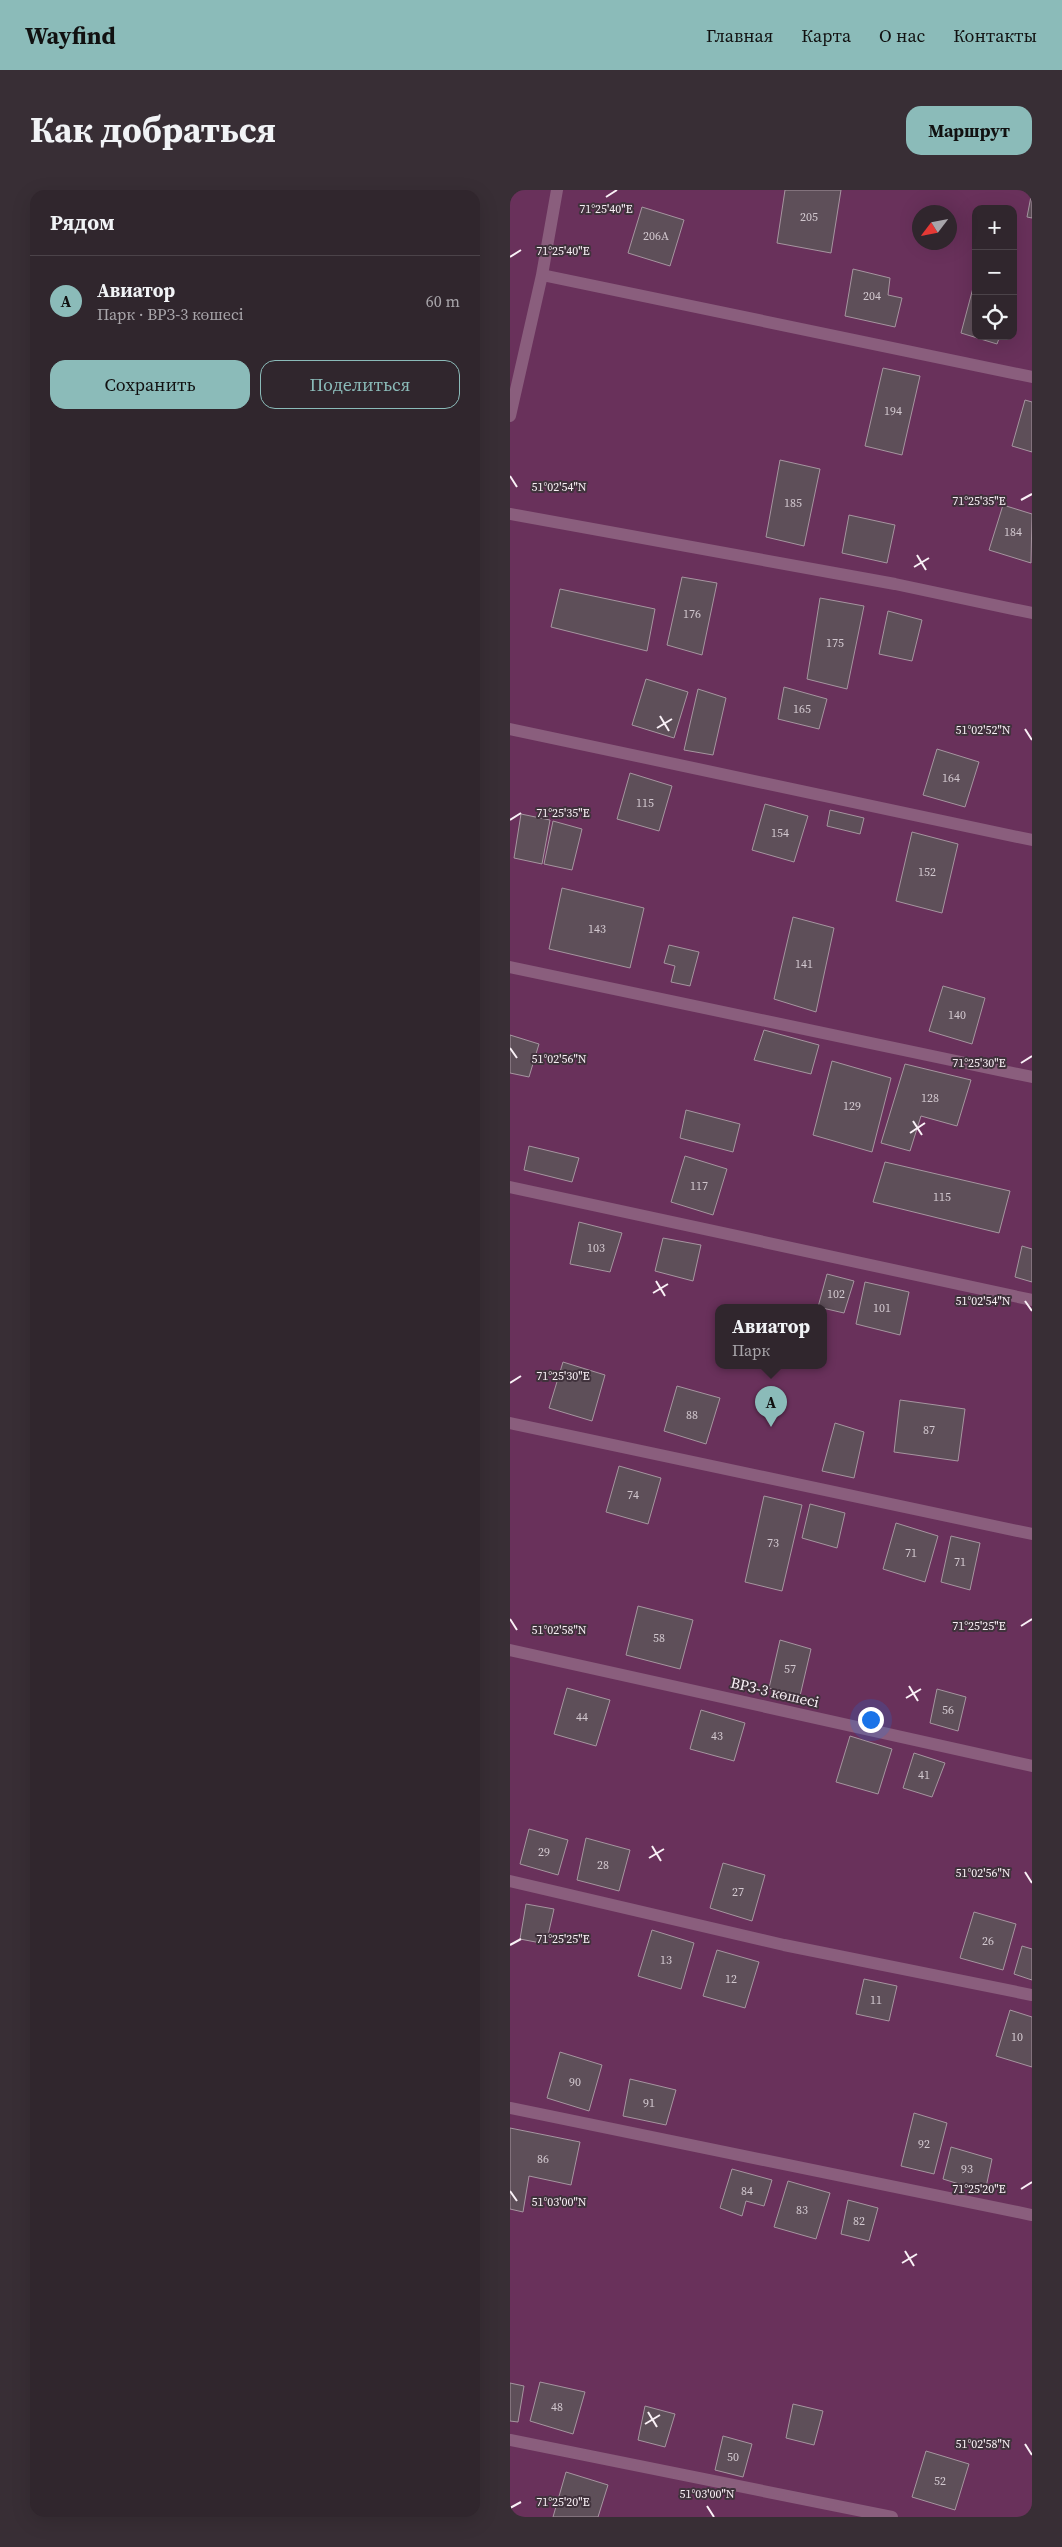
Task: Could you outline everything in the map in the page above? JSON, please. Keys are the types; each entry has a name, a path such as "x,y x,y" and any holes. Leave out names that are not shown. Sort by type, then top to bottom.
{"street":[{"path":"510,416 542,275 557,190"},
{"path":"542,275 1032,377"},
{"path":"510,514 894,584 1032,612"},
{"path":"510,729 1032,840"},
{"path":"510,967 1032,1077"},
{"path":"510,1187 1032,1300"},
{"path":"510,1423 1032,1534"},
{"name":"ВРЗ-3 көшесі","path":"510,1650 1032,1766"},
{"path":"510,1881 784,1945 1032,1995"},
{"path":"510,2108 1032,2215"},
{"path":"510,2440 892,2517"}],"shaded area":[{"path":"510,190 1032,190 1032,2517 510,2517"}],"building":[{"path":"785,190 841,190 831,253 777,243"},
{"path":"1032,191 1032,218 1027,217"},
{"path":"642,207 684,220 670,266 628,253"},
{"path":"853,269 890,278 888,295 902,298 895,327 845,316"},
{"path":"972,292 972,336 961,333"},
{"path":"984,340 998,340 997,344"},
{"path":"883,368 920,376 902,455 865,446"},
{"path":"1025,400 1032,402 1032,452 1012,446"},
{"path":"780,460 820,469 804,546 766,537"},
{"path":"1003,505 1032,514 1031,563 989,550"},
{"path":"849,515 895,525 887,563 842,553"},
{"path":"682,577 717,583 702,655 667,645"},
{"path":"560,589 655,609 647,651 551,627"},
{"path":"820,598 864,606 847,689 807,679"},
{"path":"888,611 922,620 912,661 879,654"},
{"path":"646,679 688,692 674,738 632,725"},
{"path":"784,687 827,699 819,729 778,719"},
{"path":"698,689 726,698 713,755 684,750"},
{"path":"937,749 979,762 965,807 923,795"},
{"path":"630,773 672,786 659,831 617,819"},
{"path":"765,804 808,816 794,862 752,850"},
{"path":"830,810 864,818 860,834 827,826"},
{"path":"521,814 550,820 542,864 514,858"},
{"path":"553,821 582,829 572,870 544,864"},
{"path":"912,832 958,844 942,913 896,901"},
{"path":"562,888 644,908 630,968 549,949"},
{"path":"793,917 834,928 816,1012 774,999"},
{"path":"669,945 699,952 690,986 671,982 675,966 664,963"},
{"path":"943,986 985,998 972,1044 929,1031"},
{"path":"764,1030 819,1045 811,1074 754,1060"},
{"path":"510,1035 539,1044 529,1077 510,1073"},
{"path":"832,1061 891,1078 872,1152 813,1135"},
{"path":"905,1064 971,1080 957,1126 921,1116 910,1151 881,1143"},
{"path":"686,1110 740,1124 733,1152 680,1138"},
{"path":"529,1146 579,1158 572,1182 524,1170"},
{"path":"685,1156 727,1169 713,1215 671,1202"},
{"path":"885,1162 1010,1191 999,1233 873,1202"},
{"path":"579,1222 622,1233 610,1272 570,1264"},
{"path":"663,1238 701,1245 693,1281 655,1271"},
{"path":"1022,1246 1032,1249 1032,1282 1015,1277"},
{"path":"827,1274 854,1281 844,1313 827,1309 827,1304 819,1304"},
{"path":"865,1282 909,1292 900,1335 856,1324"},
{"path":"563,1362 605,1375 592,1421 549,1408"},
{"path":"677,1386 720,1398 706,1444 664,1431"},
{"path":"900,1400 965,1409 958,1461 894,1452"},
{"path":"835,1423 864,1432 854,1478 822,1471"},
{"path":"619,1466 661,1478 648,1524 606,1512"},
{"path":"764,1496 802,1505 782,1591 745,1582"},
{"path":"810,1504 845,1513 837,1548 802,1538"},
{"path":"896,1523 938,1536 925,1582 883,1569"},
{"path":"951,1536 980,1543 970,1590 941,1582"},
{"path":"638,1606 693,1620 680,1669 626,1655"},
{"path":"780,1640 811,1649 800,1696 769,1688"},
{"path":"567,1688 610,1700 596,1746 554,1734"},
{"path":"937,1689 966,1697 958,1731 930,1723"},
{"path":"701,1710 745,1723 734,1761 690,1749"},
{"path":"850,1736 892,1749 878,1794 836,1782"},
{"path":"914,1753 945,1763 932,1797 903,1788"},
{"path":"529,1829 568,1840 558,1875 520,1864"},
{"path":"586,1838 630,1850 619,1891 577,1880"},
{"path":"723,1863 765,1875 752,1921 710,1908"},
{"path":"526,1904 554,1909 546,1944 520,1939"},
{"path":"974,1912 1016,1924 1003,1970 960,1958"},
{"path":"652,1930 694,1943 681,1989 638,1976"},
{"path":"1022,1946 1032,1949 1032,1980 1014,1974"},
{"path":"717,1950 759,1962 745,2008 703,1996"},
{"path":"864,1979 897,1986 889,2021 856,2014"},
{"path":"1010,2010 1032,2017 1032,2067 996,2056"},
{"path":"560,2052 602,2065 589,2111 547,2098"},
{"path":"630,2079 676,2090 666,2125 623,2116"},
{"path":"914,2113 947,2123 934,2174 901,2166"},
{"path":"510,2128 580,2142 571,2185 529,2176 523,2212 510,2209"},
{"path":"951,2147 992,2159 985,2192 943,2179"},
{"path":"732,2169 772,2180 764,2206 746,2201 742,2216 720,2208"},
{"path":"788,2181 830,2193 816,2239 774,2227"},
{"path":"848,2200 878,2208 869,2241 841,2234"},
{"path":"540,2382 585,2392 573,2434 530,2421"},
{"path":"510,2383 524,2386 518,2422 510,2421"},
{"path":"793,2404 823,2411 814,2445 786,2438"},
{"path":"645,2406 675,2414 665,2447 638,2440"},
{"path":"723,2436 752,2444 743,2477 715,2470"},
{"path":"926,2451 969,2464 955,2510 912,2497"},
{"path":"566,2472 608,2485 598,2517 553,2517"}],"place":[{"name":"Авиатор","path":"771,1427"}]}
